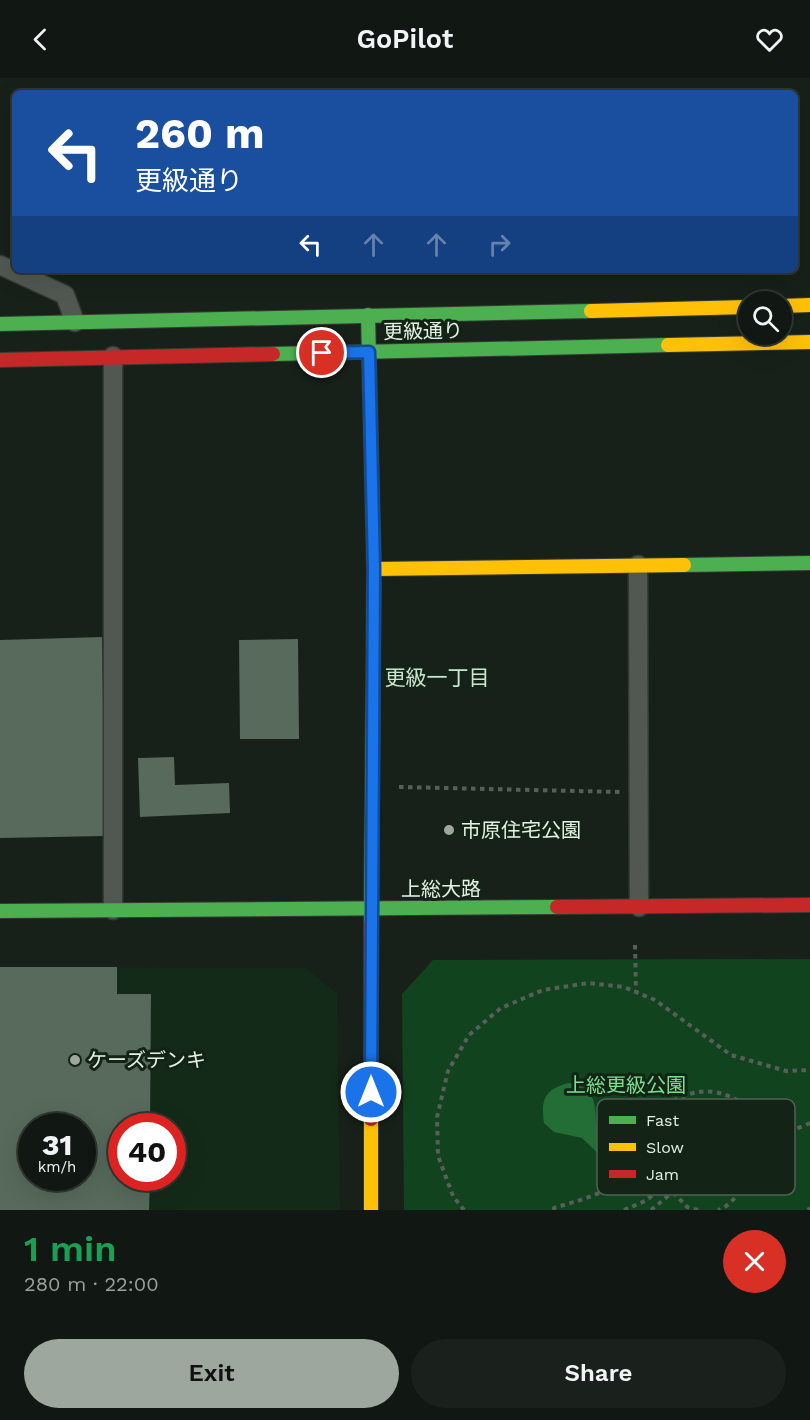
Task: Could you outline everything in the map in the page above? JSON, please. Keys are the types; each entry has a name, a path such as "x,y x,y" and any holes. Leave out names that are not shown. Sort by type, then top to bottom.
{"street":[{"path":"20,273 65,295 75,322"},
{"path":"792,306 810,305"},
{"name":"更級通り","path":"0,324 738,307"},
{"path":"368,315 374,569 371,1210"},
{"name":"更級通り","path":"0,360 810,342"},
{"path":"113,356 113,910"},
{"path":"374,569 810,563"},
{"path":"638,565 639,907"},
{"name":"上総大路","path":"0,911 810,905"}],"path":[{"path":"399,787 631,793"},
{"path":"635,945 636,992"},
{"path":"464,1210 453,1196 438,1156 437,1117 448,1071 469,1035 501,1008 543,990 589,983 624,987 655,1000 731,1055 786,1071 810,1070"},
{"path":"676,1099 694,1093 720,1091 735,1099"},
{"path":"795,1128 810,1124"},
{"path":"554,1210 554,1208 597,1193"},
{"path":"624,1210 640,1204 651,1195"},
{"path":"651,1210 669,1195"},
{"path":"676,1195 687,1207 698,1210"},
{"path":"718,1210 737,1195"}],"shaded area":[{"path":"0,967 306,968 337,994 340,1210 0,1210"},
{"path":"568,1083 577,1085 592,1096 597,1125 597,1153 582,1138 554,1132 544,1123 543,1108 546,1097 549,1092"}],"green space":[{"name":"上総更級公園","path":"810,959 810,1210 404,1210 402,994 433,960"}],"building":[{"path":"102,637 105,836 0,838 0,640"},
{"path":"298,639 299,739 240,739 239,640"},
{"path":"174,757 175,785 229,783 230,813 140,817 138,758"},
{"name":"ケーズデンキ","path":"0,967 117,967 117,994 151,994 150,1113 108,1113 108,1191 150,1191 149,1210 0,1210"}],"traffic: fast":[{"path":"0,324 591,311"},
{"path":"368,315 374,569 371,923"},
{"path":"273,354 668,345"},
{"path":"684,565 810,563"},
{"path":"0,911 557,907"}],"traffic: slow":[{"path":"792,306 810,305"},
{"path":"591,311 738,307"},
{"path":"668,345 810,342"},
{"path":"374,569 684,565"},
{"path":"371,1119 371,1210"}],"traffic: jam":[{"path":"0,360 273,354"},
{"path":"557,907 810,905"},
{"path":"371,923 371,1119"}],"place":[{"name":"市原住宅公園","path":"449,830"},
{"name":"ケーズデンキ","path":"75,1060"}],"district":[{"name":"更級一丁目","path":"437,677"}],"route":[{"path":"322,353 369,352 374,569 371,1092"}]}
